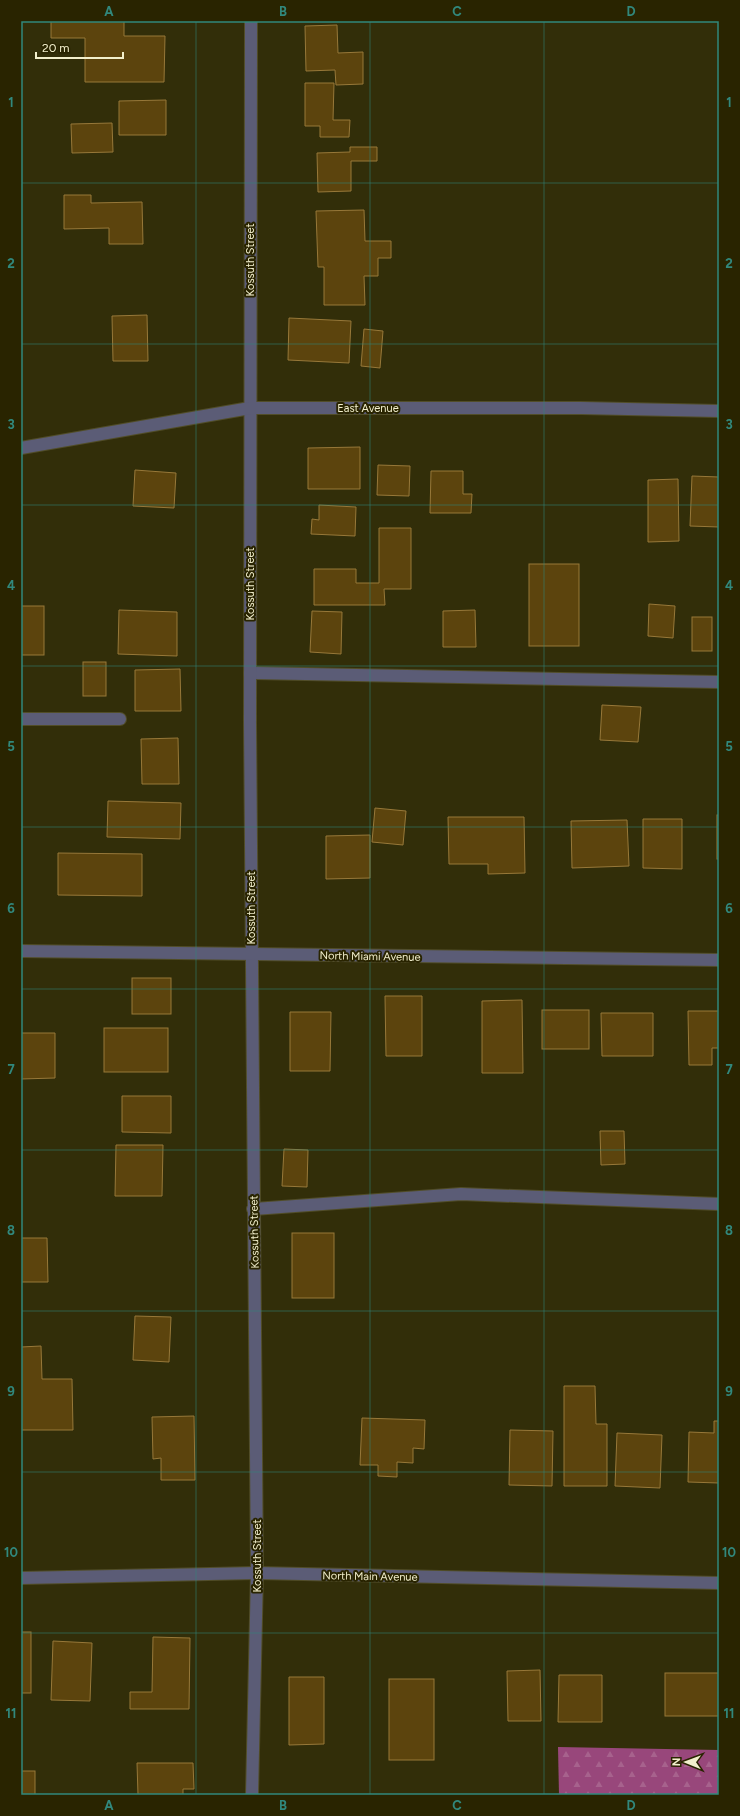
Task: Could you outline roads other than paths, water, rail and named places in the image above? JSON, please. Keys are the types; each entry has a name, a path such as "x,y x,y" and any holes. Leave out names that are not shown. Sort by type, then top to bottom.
{"street":[{"name":"Kossuth Street","path":"251,21 251,955 257,1573 252,1795"},
{"name":"East Avenue","path":"21,448 250,408 581,408 719,410"},
{"path":"250,673 719,682"},
{"path":"21,719 120,719"},
{"name":"North Miami Avenue","path":"21,951 719,960"},
{"path":"253,1209 461,1194 719,1204"},
{"name":"North Main Avenue","path":"21,1578 257,1573 719,1583"}]}
